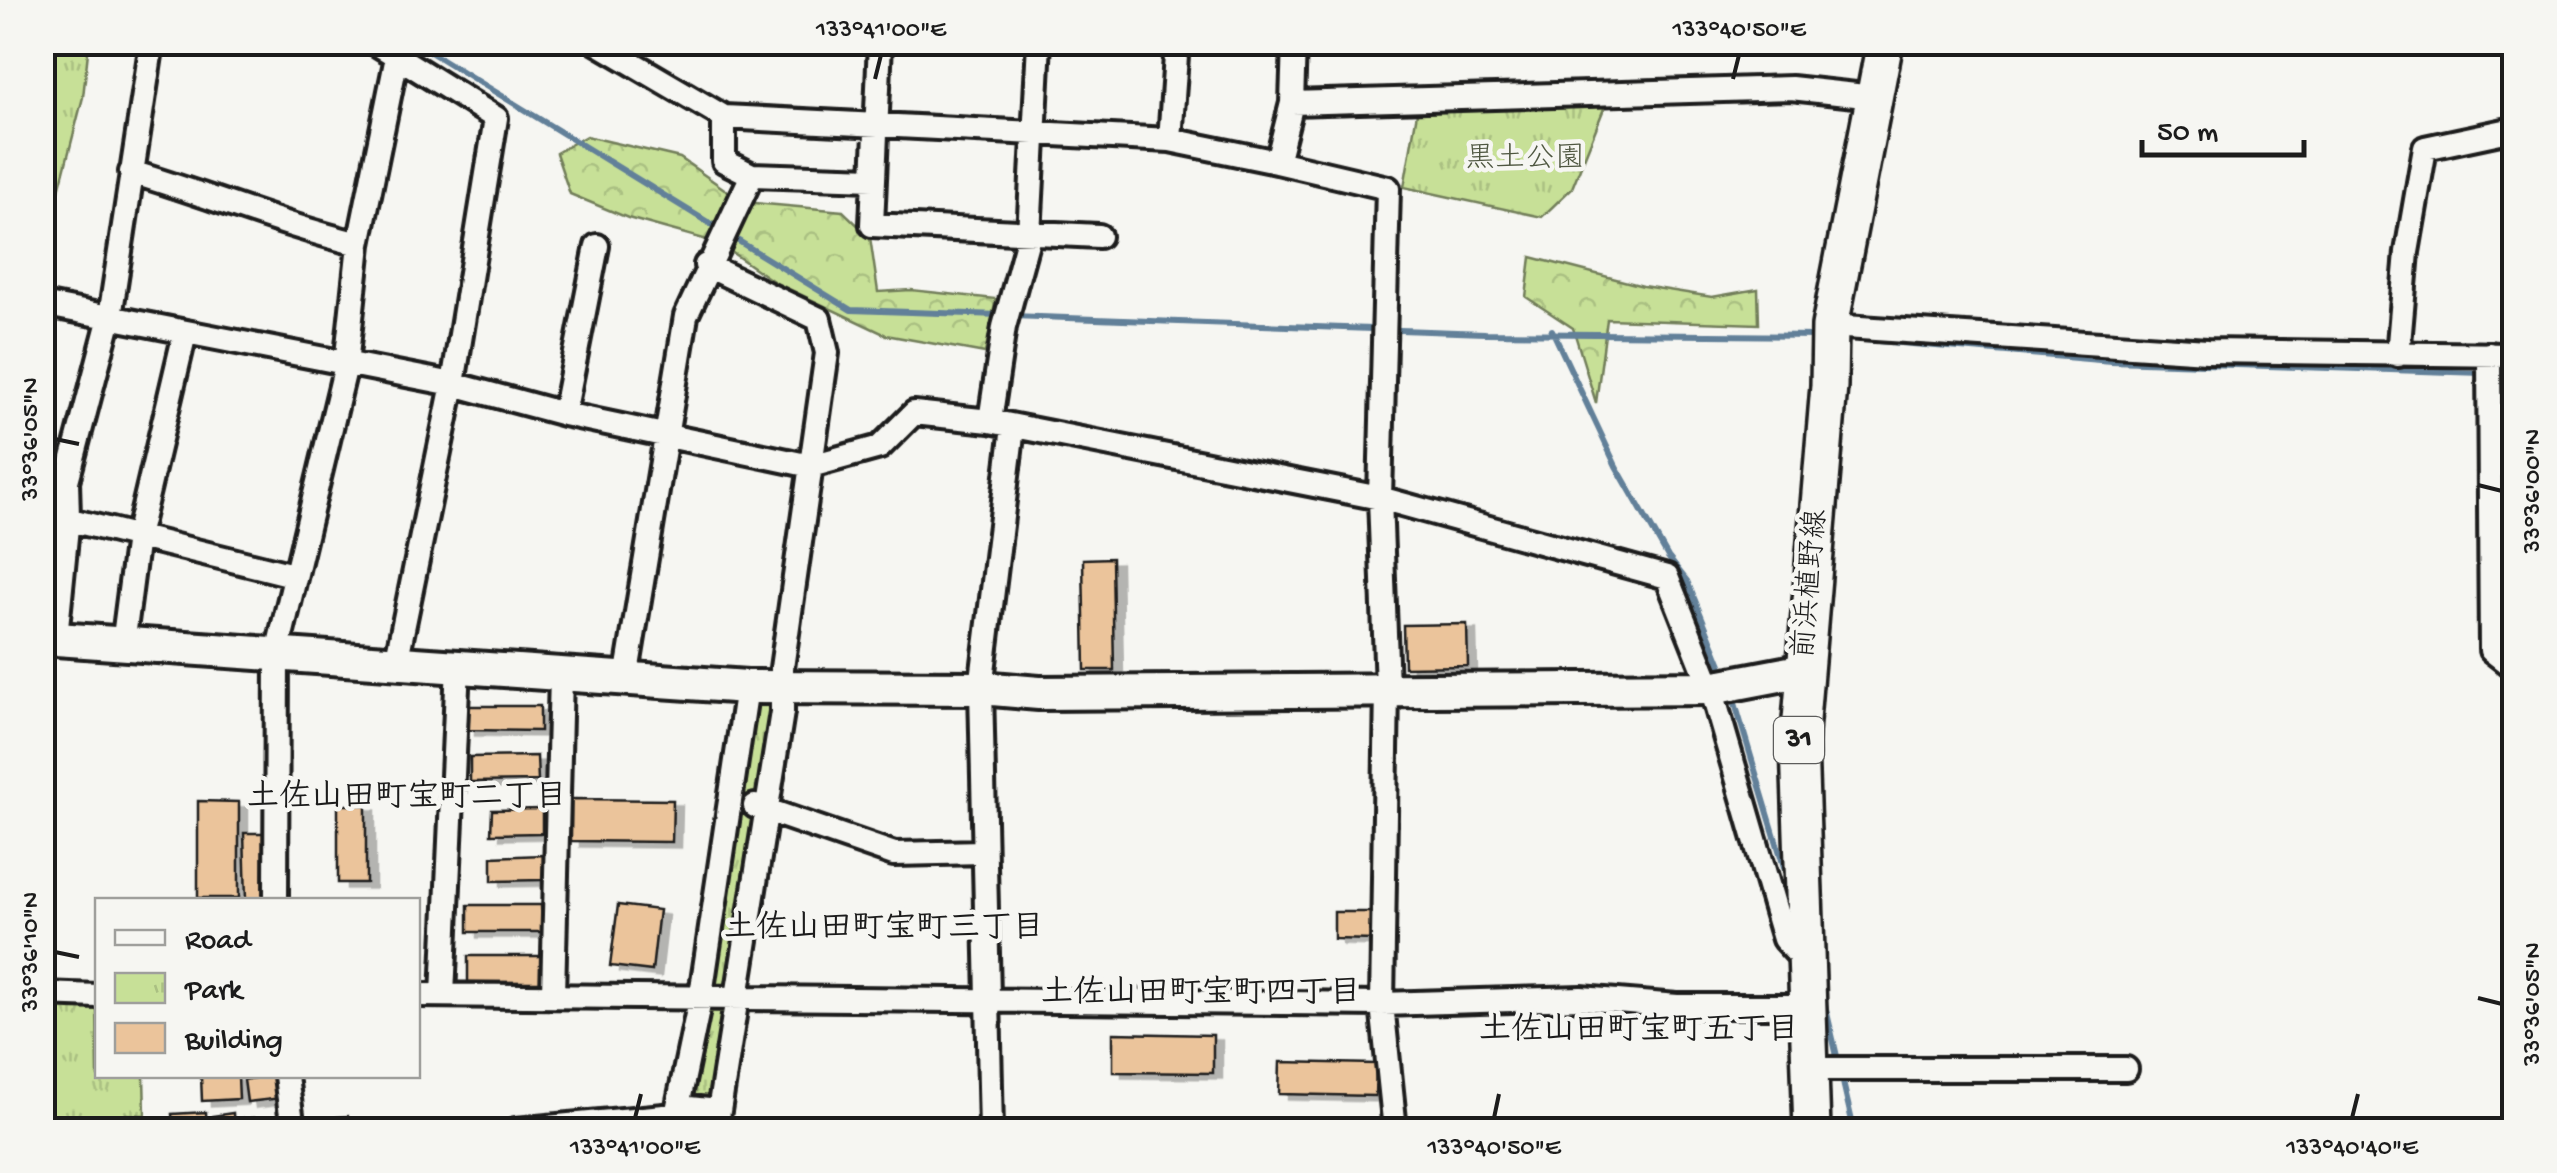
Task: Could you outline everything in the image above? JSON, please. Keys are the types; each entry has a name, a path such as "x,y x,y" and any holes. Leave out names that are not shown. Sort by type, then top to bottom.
{"main road":[{"name":"前浜植野線","path":"1812,1130 1830,1069 1810,1006 1799,744 1830,338 1885,42"}],"street":[{"path":"152,42 110,317 66,482 68,517 49,638 747,687 982,688 1039,693 1724,686 1805,670"},
{"path":"374,42 398,48 496,118 453,384 396,663"},
{"path":"596,42 724,117 1037,130 1170,140 1388,188 1380,498 1387,688 1382,1004 1395,1130"},
{"path":"880,42 872,225 1099,236"},
{"path":"991,1130 982,688 1002,424 1004,327 1028,235 1037,130 1039,42"},
{"path":"1170,140 1177,42"},
{"path":"1277,162 1292,104 1294,42"},
{"path":"276,898 278,653 292,575 346,365 360,244 398,48"},
{"path":"1292,104 1791,88 1874,97"},
{"path":"724,117 724,161 752,174 873,179"},
{"path":"2398,355 2407,252 2425,148 2514,130"},
{"path":"131,172 213,196 284,226 360,244"},
{"path":"626,678 663,434 686,316 706,265 752,174"},
{"path":"564,414 597,246"},
{"path":"516,1130 674,1123 689,1108 717,1121 766,809 827,353 819,319 706,265"},
{"path":"42,304 453,384 564,414 810,466 880,447 914,413 1002,424 1380,498 1667,577 1724,686 1784,939 1809,966"},
{"path":"124,645 137,537 185,333"},
{"path":"1830,338 2514,355"},
{"path":"2489,354 2492,650 2514,668"},
{"path":"42,513 292,575"},
{"path":"442,995 458,666"},
{"path":"552,994 561,674"},
{"path":"674,1123 701,995 747,687"},
{"path":"732,799 894,854 983,852"},
{"path":"42,994 95,996"},
{"path":"420,995 738,995 989,1003 1382,1004 1581,998 1677,1006 1810,1006"},
{"path":"1830,1069 2126,1069"},
{"path":"286,1078 293,1130"}],"green space":[{"path":"58,42 89,43 83,97 43,253 43,50"},
{"name":"黒土公園","path":"1605,106 1572,188 1542,217 1404,187 1418,107"},
{"path":"586,136 680,158 743,202 843,211 870,237 878,292 911,290 996,299 985,353 886,335 776,283 718,243 628,218 570,194 556,153"},
{"path":"1531,257 1643,286 1712,297 1758,289 1759,324 1607,319 1596,403 1573,328 1526,297"},
{"path":"756,702 775,706 705,1130 685,1130"},
{"path":"42,1003 95,1004 95,1078 144,1078 145,1115 126,1114 126,1130 43,1130"}],"building":[{"path":"1112,558 1114,670 1085,670 1083,559"},
{"path":"1467,624 1468,666 1404,667 1403,625"},
{"path":"466,706 540,706 540,731 466,730"},
{"path":"537,756 538,781 470,782 470,757"},
{"path":"571,799 673,800 672,842 571,841"},
{"path":"198,801 239,802 239,898 198,898"},
{"path":"338,805 366,805 366,883 338,883"},
{"path":"542,809 542,833 491,834 492,810"},
{"path":"244,833 265,833 267,898 246,898"},
{"path":"543,855 544,880 492,881 492,857"},
{"path":"468,905 541,905 542,932 468,932"},
{"path":"618,905 659,910 652,971 610,966"},
{"path":"1334,912 1375,912 1374,940 1334,939"},
{"path":"468,956 542,956 542,982 468,982"},
{"path":"1113,1033 1213,1035 1213,1073 1113,1072"},
{"path":"1280,1062 1376,1064 1375,1096 1279,1094"},
{"path":"201,1078 238,1078 239,1099 202,1101"},
{"path":"279,1078 282,1098 247,1102 244,1080"},
{"path":"206,1112 207,1130 155,1130 173,1127 172,1114"},
{"path":"233,1113 234,1130 213,1130 212,1116"},
{"path":"348,1116 350,1130 306,1130 305,1120"},
{"path":"67,1118 67,1130 46,1130 46,1119"},
{"path":"253,1118 255,1130 238,1130 236,1120"},
{"path":"286,1120 287,1130 257,1130 257,1123"}],"waterway":[{"path":"414,42 851,310 1000,315"},
{"path":"1012,316 1485,333 1820,336"},
{"path":"1552,330 1616,466 1668,557 1687,581 1726,677"},
{"path":"1842,338 2111,361 2483,373"},
{"path":"2496,373 2514,373"},
{"path":"1732,693 1787,877"},
{"path":"1824,1000 1854,1130"}],"district":[{"name":"土佐山田町宝町二丁目","path":"407,799"},
{"name":"土佐山田町宝町三丁目","path":"884,930"},
{"name":"土佐山田町宝町四丁目","path":"1201,995"},
{"name":"土佐山田町宝町五丁目","path":"1639,1032"}]}
